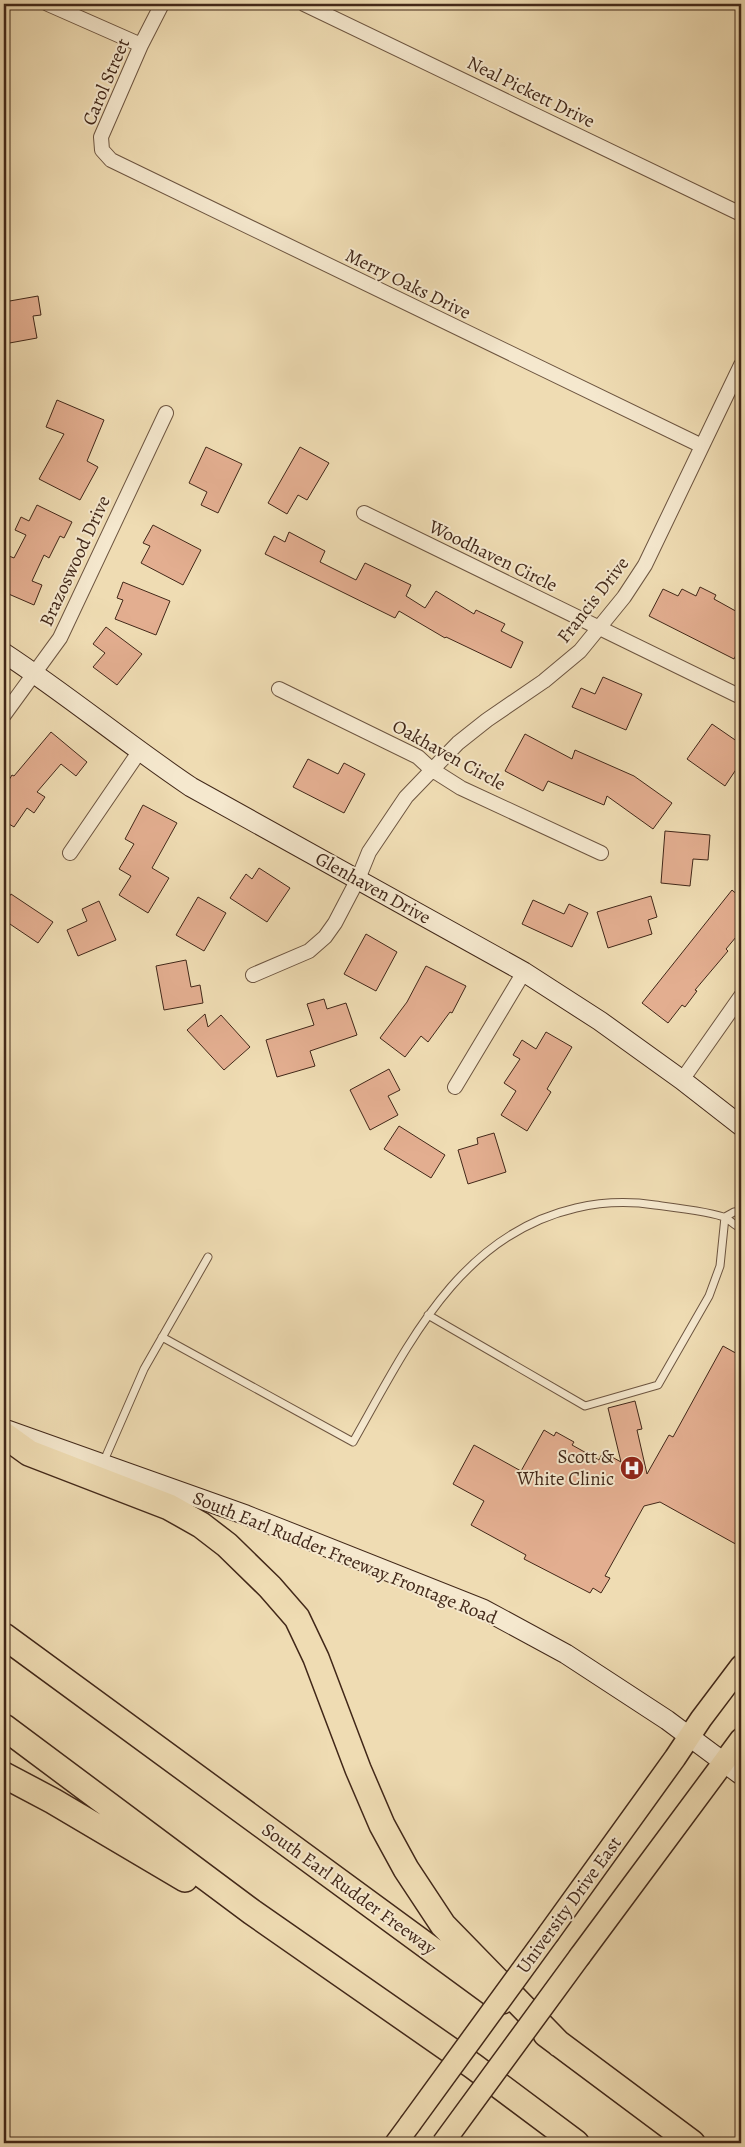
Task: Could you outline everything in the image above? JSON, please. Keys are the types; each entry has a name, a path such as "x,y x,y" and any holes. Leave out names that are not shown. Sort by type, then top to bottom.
{"highway":[{"path":"4,1435 30,1453 169,1507 201,1525 227,1545 270,1587 297,1618 316,1658 358,1769 382,1825 406,1869 444,1924 559,2044"},
{"name":"South Earl Rudder Freeway","path":"4,1636 692,2143"},
{"path":"4,1727 252,1912 473,2066 576,2143"},
{"path":"4,1775 53,1801 188,1881 252,1912"}],"main road":[{"name":"University Drive East","path":"396,2143 741,1666"},
{"name":"University Drive East","path":"443,2143 741,1739"}],"street":[{"path":"48,4 141,45"},
{"name":"Carol Street","path":"102,150 101,137 141,45 162,4"},
{"name":"Neal Pickett Drive","path":"304,4 741,214"},
{"name":"Merry Oaks Drive","path":"102,150 110,160 126,169 702,446"},
{"name":"Francis Drive","path":"253,975 309,951 320,942 335,923 358,879 369,852 406,797 458,743 544,681 580,651 624,597 645,565 741,365"},
{"name":"Brazoswood Drive","path":"4,715 60,638 166,413"},
{"name":"Woodhaven Circle","path":"364,513 741,697"},
{"name":"Glenhaven Drive","path":"4,653 139,752 191,787 524,972 600,1021 682,1080 741,1126"},
{"name":"Oakhaven Circle","path":"279,690 418,757 431,769 461,788 601,853"},
{"path":"70,854 139,752"},
{"path":"455,1087 524,972"},
{"path":"682,1080 741,996"},
{"name":"South Earl Rudder Freeway Frontage Road","path":"4,1429 102,1466 246,1515 483,1609 566,1654 689,1736 741,1775"}],"lane":[{"path":"162,1337 353,1442 404,1352 428,1315 470,1265 490,1248 515,1231 542,1218 582,1207 615,1202 648,1204 725,1217 741,1228"},
{"path":"725,1217 741,1210"},
{"path":"428,1315 584,1406 658,1385 710,1296 720,1266 725,1217"},
{"path":"102,1466 133,1391 208,1257"}],"building":[{"path":"38,296 41,315 33,316 37,338 4,344 4,302"},
{"path":"57,400 104,420 87,461 98,467 80,500 39,479 64,434 46,427"},
{"path":"206,447 242,464 218,513 201,505 207,492 189,483"},
{"path":"300,447 329,463 307,500 298,495 287,514 268,503"},
{"path":"37,505 72,522 64,538 60,536 49,558 44,555 32,581 42,585 34,605 4,592 4,554 14,558 26,535 15,530 21,517 29,521"},
{"path":"153,525 201,550 183,585 141,563 150,546 143,543"},
{"path":"289,532 325,551 320,562 356,580 365,563 411,585 406,596 425,608 436,591 474,614 476,610 505,624 501,631 523,642 511,668 445,638 399,611 395,618 265,554 274,536 285,542"},
{"path":"123,582 170,601 156,635 115,619 123,600 117,598"},
{"path":"700,587 716,595 714,599 741,614 741,646 734,659 649,616 663,589 678,596 682,589 696,596"},
{"path":"106,627 142,654 117,685 93,667 105,653 93,644"},
{"path":"603,677 642,694 626,730 572,707 581,688 595,694"},
{"path":"712,724 741,744 741,762 725,786 687,759"},
{"path":"51,732 87,762 76,776 61,764 37,792 45,797 34,813 27,808 14,827 4,821 4,788 12,775 14,776"},
{"path":"525,734 572,759 575,750 634,776 672,803 653,829 607,796 604,805 548,781 543,791 505,771"},
{"path":"308,759 338,774 344,763 365,774 344,813 293,787"},
{"path":"143,805 177,823 152,868 169,878 148,913 119,895 131,876 119,869 134,844 125,839"},
{"path":"665,831 710,835 708,860 693,859 690,886 661,883"},
{"path":"259,868 290,888 267,922 230,898 246,874 252,879"},
{"path":"732,890 741,898 741,931 726,949 728,951 695,990 697,991 685,1007 682,1005 668,1023 642,1003"},
{"path":"11,894 53,922 38,943 4,920 4,904"},
{"path":"651,896 657,917 648,920 652,934 608,948 597,912"},
{"path":"198,897 226,913 204,951 176,935"},
{"path":"533,900 564,914 569,904 588,913 572,947 522,924"},
{"path":"99,901 116,940 78,956 67,930 87,921 82,909"},
{"path":"366,934 397,952 376,991 344,974"},
{"path":"186,960 191,987 200,985 203,1003 164,1010 156,966"},
{"path":"426,966 466,986 452,1013 450,1012 428,1042 421,1036 405,1057 380,1038 407,1002"},
{"path":"324,999 327,1009 346,1003 357,1035 310,1051 315,1066 277,1077 266,1040 314,1025 307,1004"},
{"path":"205,1014 208,1027 221,1015 250,1047 224,1070 187,1030"},
{"path":"546,1032 572,1047 547,1089 551,1092 527,1131 501,1115 516,1091 504,1083 520,1059 513,1055 522,1040 536,1049"},
{"path":"389,1069 400,1090 388,1096 398,1115 370,1130 350,1090"},
{"path":"399,1126 445,1155 431,1178 384,1149"},
{"path":"494,1133 506,1172 468,1184 458,1150 478,1144 477,1138"},
{"name":"Scott & White Clinic","path":"723,1346 741,1356 741,1547 660,1502 644,1506 605,1576 610,1578 601,1593 593,1588 590,1593 524,1559 526,1555 471,1525 484,1501 453,1484 474,1445 521,1471 544,1430 554,1436 556,1432 574,1442 572,1445 599,1460 603,1452 621,1462 608,1408 635,1401 642,1429 637,1430 647,1474 669,1435 673,1437"}],"place":[{"name":"Scott & White Clinic","path":"632,1468"}]}
